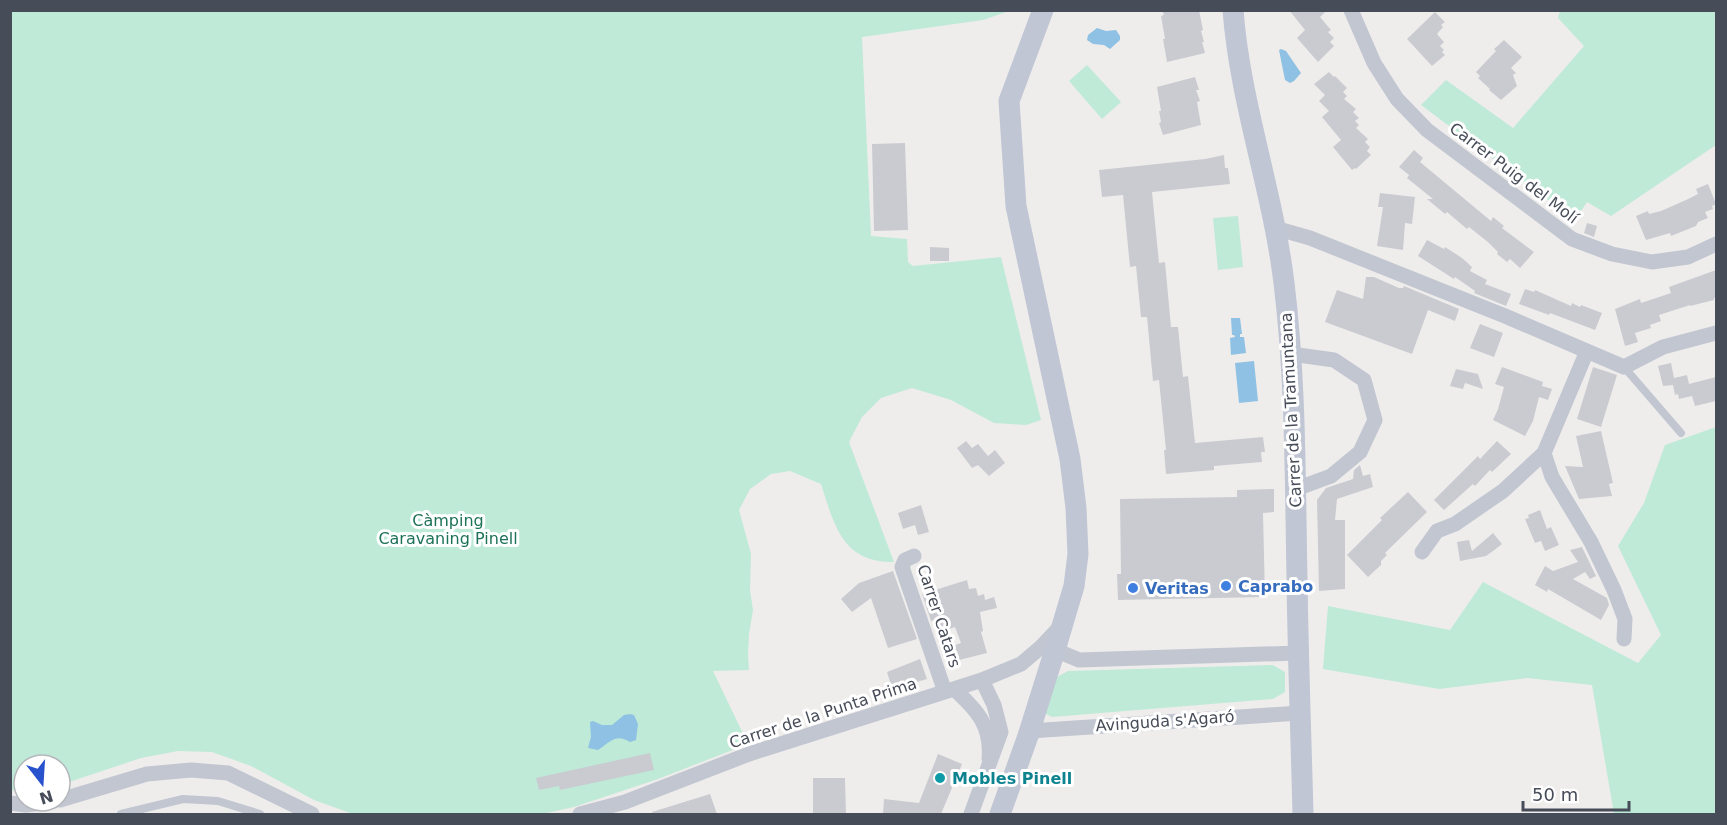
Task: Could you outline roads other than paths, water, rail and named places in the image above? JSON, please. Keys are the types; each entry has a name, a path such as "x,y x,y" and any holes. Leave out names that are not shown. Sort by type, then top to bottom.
{"main road":[{"path":"1000,814 1055,650 1074,586 1078,554 1077,508 1070,459 1016,206 1009,101 1043,10"},
{"name":"Carrer de la Tramuntana","path":"1233,10 1246,99 1275,228 1284,282 1291,354 1303,814"}],"street":[{"name":"Carrer Puig del Molí","path":"1351,10 1374,63 1397,99 1427,130 1572,239 1612,254 1652,262 1688,257 1716,244"},
{"path":"1275,228 1310,238 1506,316 1624,367 1663,347 1716,333"},
{"path":"1422,552 1437,531 1455,524 1503,491 1544,453 1587,351"},
{"path":"1291,354 1334,360 1364,380 1375,420 1360,452 1331,476 1296,489"},
{"path":"1544,453 1552,477 1591,543 1614,590 1625,619 1624,639"},
{"name":"Carrer Catars","path":"914,556 905,560 902,567 950,691"},
{"name":"Carrer de la Punta Prima","path":"580,814 625,802 749,754 982,680 1021,664 1041,648 1063,623"},
{"path":"1055,650 1079,660 1298,653"},
{"path":"971,814 1001,732 994,705 982,680"},
{"path":"950,691 975,708 985,724 990,747 988,771"},
{"name":"Avinguda s'Agaró","path":"1029,730 1300,713"},
{"path":"72,796 147,774 191,770 228,773 312,814"},
{"path":"988,771 1012,780"}],"lane":[{"path":"1624,367 1681,433"},
{"path":"121,814 183,799 218,801 260,814"}],"water":[{"path":"1097,28 1106,31 1116,30 1120,40 1110,49 1104,45 1093,44 1087,40 1088,35"},
{"path":"1279,50 1286,51 1301,73 1290,83 1285,80"},
{"path":"1231,318 1240,318 1242,334 1240,337 1244,337 1246,353 1231,355 1230,338 1235,337 1232,335"},
{"path":"1254,361 1258,401 1239,403 1235,363"},
{"path":"624,715 634,715 638,724 636,740 630,742 617,738 598,750 588,748 591,737 590,722 612,725"}],"place":[{"name":"Caprabo","path":"1226,586"},
{"name":"Veritas","path":"1133,588"},
{"name":"Mobles Pinell","path":"940,778"}],"park label":[{"name":"Càmping Caravaning Pinell","path":"448,529"}]}
